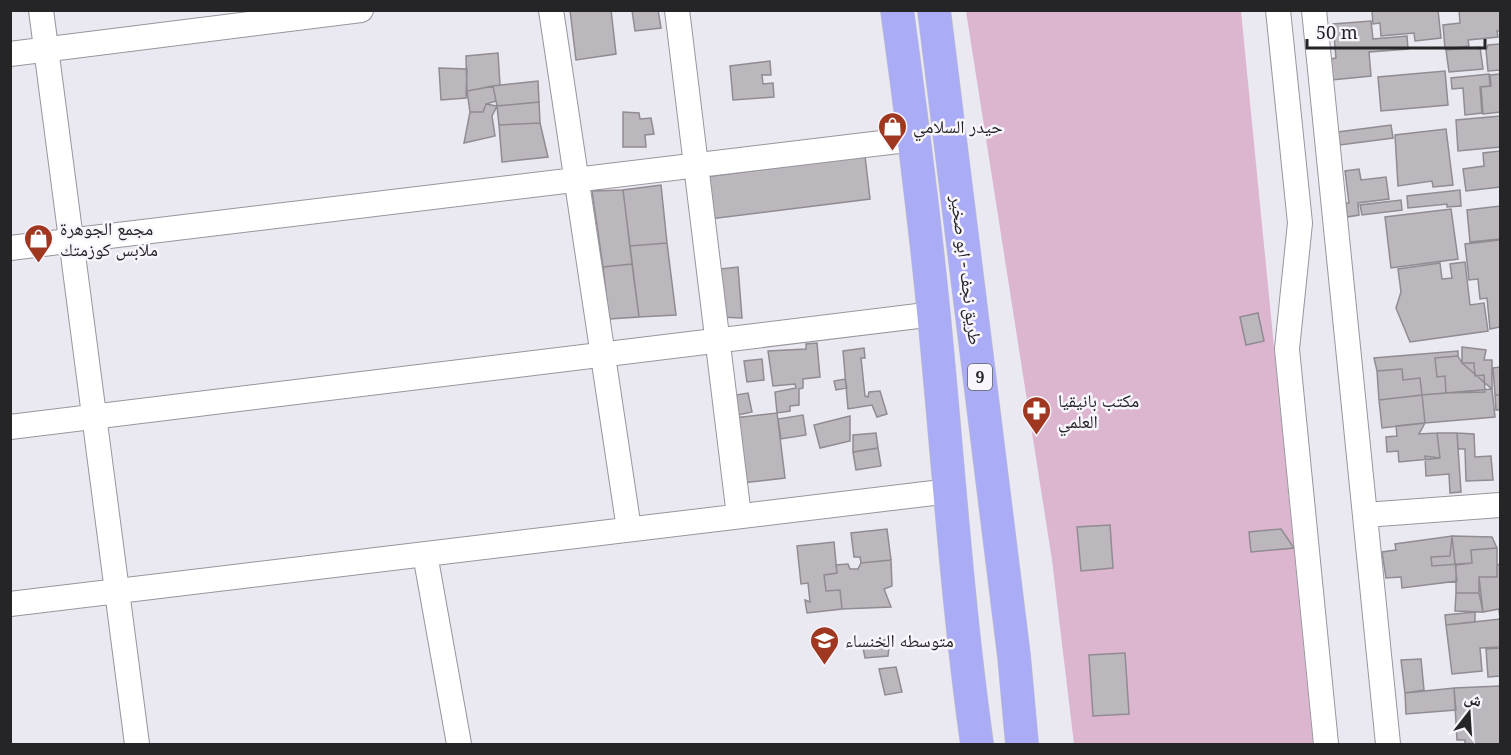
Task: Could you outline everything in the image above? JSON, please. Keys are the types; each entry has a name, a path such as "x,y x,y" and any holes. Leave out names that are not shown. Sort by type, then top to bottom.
{"highway":[{"name":"طريق نجف - ابو صخير","path":"897,10 915,139 934,314 966,662 977,744"},
{"name":"طريق نجف - ابو صخير","path":"934,10 1014,656 1022,744"},
{"path":"966,662 978,668 991,669 1004,665 1014,656"},
{"path":"989,744 999,741 1017,744"}],"street":[{"path":"41,10 137,744"},
{"path":"10,54 361,10"},
{"path":"551,10 630,529"},
{"path":"677,10 740,516"},
{"path":"1278,10 1300,223 1287,349 1326,744"},
{"path":"1314,10 1388,744"},
{"path":"10,248 915,139"},
{"path":"1300,223 1335,220"},
{"path":"10,428 934,314"},
{"path":"10,604 950,490"},
{"path":"1365,515 1500,505"},
{"path":"425,554 459,744"}],"shaded area":[{"path":"966,11 1241,11 1313,744 1074,744 1052,560"}],"building":[{"path":"570,10 611,10 616,54 576,60"},
{"path":"632,10 658,10 661,28 635,31"},
{"path":"1438,10 1441,38 1415,41 1414,33 1381,36 1380,23 1373,24 1372,11"},
{"path":"1459,10 1500,10 1498,37 1468,40 1469,46 1445,49 1443,25 1460,23"},
{"path":"1371,21 1373,39 1407,36 1408,49 1369,52 1371,76 1332,80 1330,59 1336,58 1333,24"},
{"path":"1500,44 1500,70 1488,71 1486,50 1488,45"},
{"path":"1480,47 1483,69 1449,72 1446,50"},
{"path":"498,53 500,85 467,91 466,56"},
{"path":"770,61 771,75 762,75 763,84 773,83 774,97 733,100 730,66"},
{"path":"439,68 467,69 466,98 441,100"},
{"path":"1445,71 1448,105 1381,111 1378,77"},
{"path":"1489,74 1490,86 1480,87 1482,113 1465,115 1463,88 1452,89 1451,78"},
{"path":"1500,74 1500,112 1483,114 1481,87 1491,86 1490,75"},
{"path":"538,81 539,102 497,106 493,86"},
{"path":"493,86 496,101 486,104 483,112 470,112 467,91"},
{"path":"539,102 540,123 499,125 497,106"},
{"path":"486,104 497,106 492,116 495,136 464,143 470,112 483,112"},
{"path":"623,112 639,113 640,119 651,118 654,134 645,135 646,147 623,147"},
{"path":"1500,116 1500,147 1458,151 1456,120"},
{"path":"540,123 548,157 502,162 499,125"},
{"path":"1391,125 1393,138 1340,145 1338,132"},
{"path":"1446,129 1453,185 1433,187 1432,181 1398,186 1395,135"},
{"path":"1500,151 1500,187 1466,191 1463,169 1484,166 1483,153"},
{"path":"865,156 870,199 710,219 705,177"},
{"path":"1359,169 1361,180 1386,177 1389,199 1358,203 1359,215 1347,217 1346,203 1349,203 1345,171"},
{"path":"661,185 667,243 630,246 623,190"},
{"path":"623,190 632,264 603,267 592,191"},
{"path":"1460,190 1461,206 1447,207 1447,204 1408,208 1407,196"},
{"path":"1401,200 1402,210 1362,215 1360,205"},
{"path":"1500,206 1500,239 1470,242 1467,210"},
{"path":"1451,209 1458,259 1391,268 1385,217"},
{"path":"1500,240 1500,327 1490,329 1487,298 1480,299 1478,279 1469,280 1465,244"},
{"path":"667,243 676,315 639,317 630,246"},
{"path":"1465,262 1470,305 1484,303 1488,331 1410,342 1396,308 1401,292 1398,269 1440,263 1442,279 1452,278 1450,264"},
{"path":"632,264 639,317 609,319 603,267"},
{"path":"738,267 742,318 718,317 712,270"},
{"path":"1258,313 1264,341 1246,345 1240,317"},
{"path":"817,343 820,377 803,379 803,388 799,389 799,405 790,406 790,411 777,413 775,392 796,388 795,384 773,386 768,351 806,349 806,344"},
{"path":"1462,347 1486,350 1484,360 1492,360 1492,389 1462,363"},
{"path":"864,348 865,358 861,358 865,396 868,397 869,392 880,391 887,414 877,417 872,405 848,409 843,351"},
{"path":"1458,351 1458,356 1435,358 1437,377 1445,376 1446,393 1422,395 1420,378 1403,380 1402,369 1377,371 1374,358"},
{"path":"1458,356 1462,363 1474,363 1475,376 1484,375 1485,392 1446,393 1445,376 1437,377 1435,358"},
{"path":"762,359 764,380 747,382 744,361"},
{"path":"1500,367 1500,395 1495,395 1493,368"},
{"path":"1402,369 1403,380 1420,378 1422,395 1379,400 1377,371"},
{"path":"845,379 847,388 836,390 834,381"},
{"path":"1492,389 1495,417 1425,423 1422,395"},
{"path":"748,393 752,412 733,416 730,396"},
{"path":"1422,395 1425,423 1382,428 1379,400"},
{"path":"1495,395 1500,395 1500,410 1496,410"},
{"path":"777,413 785,478 742,483 734,418"},
{"path":"803,415 806,435 781,439 778,419"},
{"path":"850,416 850,441 820,448 814,425"},
{"path":"1425,423 1419,434 1437,433 1440,458 1399,462 1398,451 1387,452 1386,437 1397,436 1396,426"},
{"path":"876,433 878,448 853,452 853,435"},
{"path":"1437,433 1457,433 1461,492 1450,493 1449,474 1426,476 1425,456 1440,458"},
{"path":"1457,433 1474,434 1475,457 1491,456 1493,480 1466,481 1465,449 1458,449"},
{"path":"878,448 881,466 856,470 853,452"},
{"path":"1110,525 1113,568 1081,571 1077,527"},
{"path":"887,529 891,560 861,563 860,557 854,557 851,533"},
{"path":"1281,529 1294,548 1251,552 1249,532"},
{"path":"1452,536 1492,537 1497,548 1471,550 1472,563 1432,566 1431,557 1450,556"},
{"path":"1452,536 1457,581 1402,588 1401,577 1386,578 1382,552 1396,550 1395,544"},
{"path":"834,542 837,573 824,575 826,591 840,590 842,609 807,613 805,600 810,602 808,583 801,584 797,546"},
{"path":"1497,548 1497,577 1479,577 1479,593 1456,593 1456,565 1472,563 1471,550"},
{"path":"891,560 892,586 884,589 891,607 842,609 840,590 826,591 824,575 837,573 836,565 848,564 850,569 858,569 861,563"},
{"path":"1500,564 1500,619 1499,609 1483,612 1479,577 1497,577 1497,565"},
{"path":"1456,593 1479,593 1483,612 1455,611"},
{"path":"1475,612 1475,622 1446,625 1445,615"},
{"path":"1500,619 1500,647 1480,648 1482,671 1452,674 1446,625"},
{"path":"890,639 888,656 865,658 862,643"},
{"path":"1500,648 1500,676 1488,677 1486,649"},
{"path":"1125,653 1129,714 1093,716 1089,655"},
{"path":"1421,659 1424,690 1405,693 1401,660"},
{"path":"896,667 902,692 885,695 879,669"},
{"path":"1500,686 1500,744 1465,744 1465,740 1457,740 1454,688"},
{"path":"1454,688 1456,710 1406,714 1405,693"}],"place":[{"name":"حيدر السلامي","path":"892,152"},
{"name":"مجمع الجوهرة ملابس كوزمتك","path":"39,264"},
{"name":"مكتب بانيقيا العلمي","path":"1037,436"},
{"name":"متوسطه الخنساء","path":"824,666"}]}
